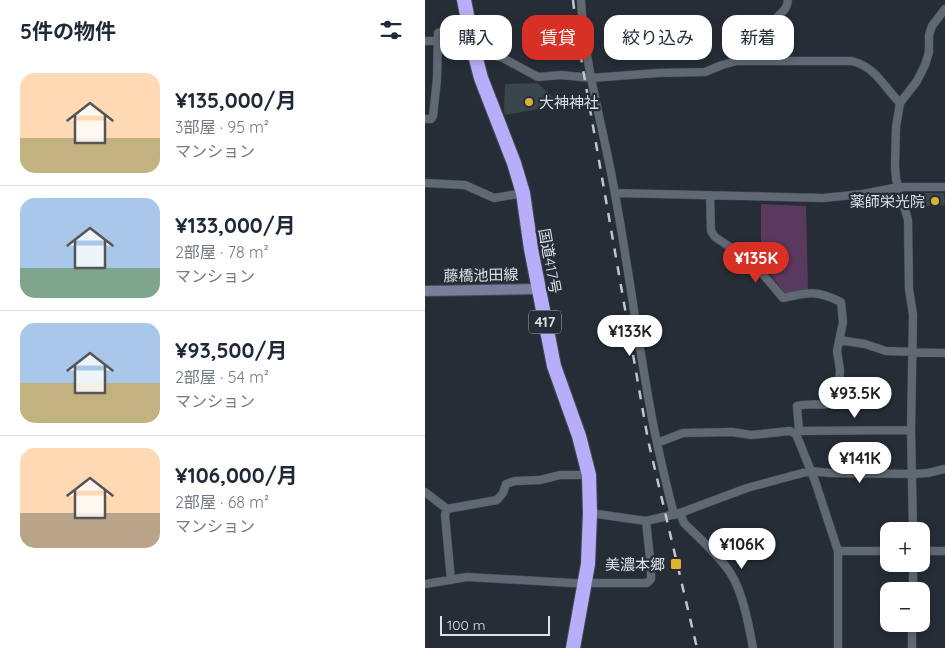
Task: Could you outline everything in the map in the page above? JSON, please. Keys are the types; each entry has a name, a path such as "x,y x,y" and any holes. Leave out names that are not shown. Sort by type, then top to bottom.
{"highway":[{"name":"国道417号","path":"464,0 466,15"},
{"name":"国道417号","path":"476,60 481,78 523,192 538,289 554,366 579,436 589,475 588,564 573,648"}],"main road":[{"name":"藤橋池田線","path":"425,291 538,289"}],"street":[{"path":"581,0 582,28 615,194 657,443 677,514 731,573 745,613 753,648"},
{"path":"780,15 784,12 788,0"},
{"path":"913,522 911,430 913,315 909,289 908,220 896,179 896,128 900,102 917,81 925,65 929,52 929,35 932,26 945,9"},
{"path":"425,119 433,116 437,80 438,33 440,32"},
{"path":"425,41 438,40"},
{"path":"507,60 538,77 561,75 591,78 705,72 737,61 852,61 863,64 879,77 900,102"},
{"path":"425,183 465,185 494,198 523,192"},
{"path":"615,194 823,198 863,194 899,187 945,187"},
{"path":"711,195 711,231 715,237 739,253 761,272 783,298 805,293 824,294 841,302 843,322 837,351 840,370 838,400 832,404 804,404 797,406 797,433 838,551 838,648"},
{"path":"839,340 865,344 886,351 945,353"},
{"path":"657,443 683,433 732,432 751,435 790,432 911,430"},
{"path":"590,513 646,521 677,514 747,488 810,470 830,473 876,472 913,474 945,469"},
{"path":"425,492 428,499 447,509 497,500 507,484 515,481 540,480 560,475 589,475"},
{"path":"447,509 445,515 451,580"},
{"path":"425,584 467,577 584,583 647,583 651,579 651,568 646,521"},
{"path":"838,551 880,551"},
{"path":"930,551 945,551"},
{"path":"912,632 912,648"}],"shaded area":[{"path":"761,204 806,206 808,289 785,294 761,261"}],"building":[{"name":"大神神社","path":"537,83 553,97 555,106 505,115 505,84"},
{"name":"薬師栄光院","path":"924,193 944,193 945,205 926,206"}],"railway":[{"path":"573,0 577,35 648,440 697,648"}],"place":[{"name":"大神神社","path":"529,102"},
{"name":"薬師栄光院","path":"935,201"},
{"name":"美濃本郷","path":"676,564"}]}
